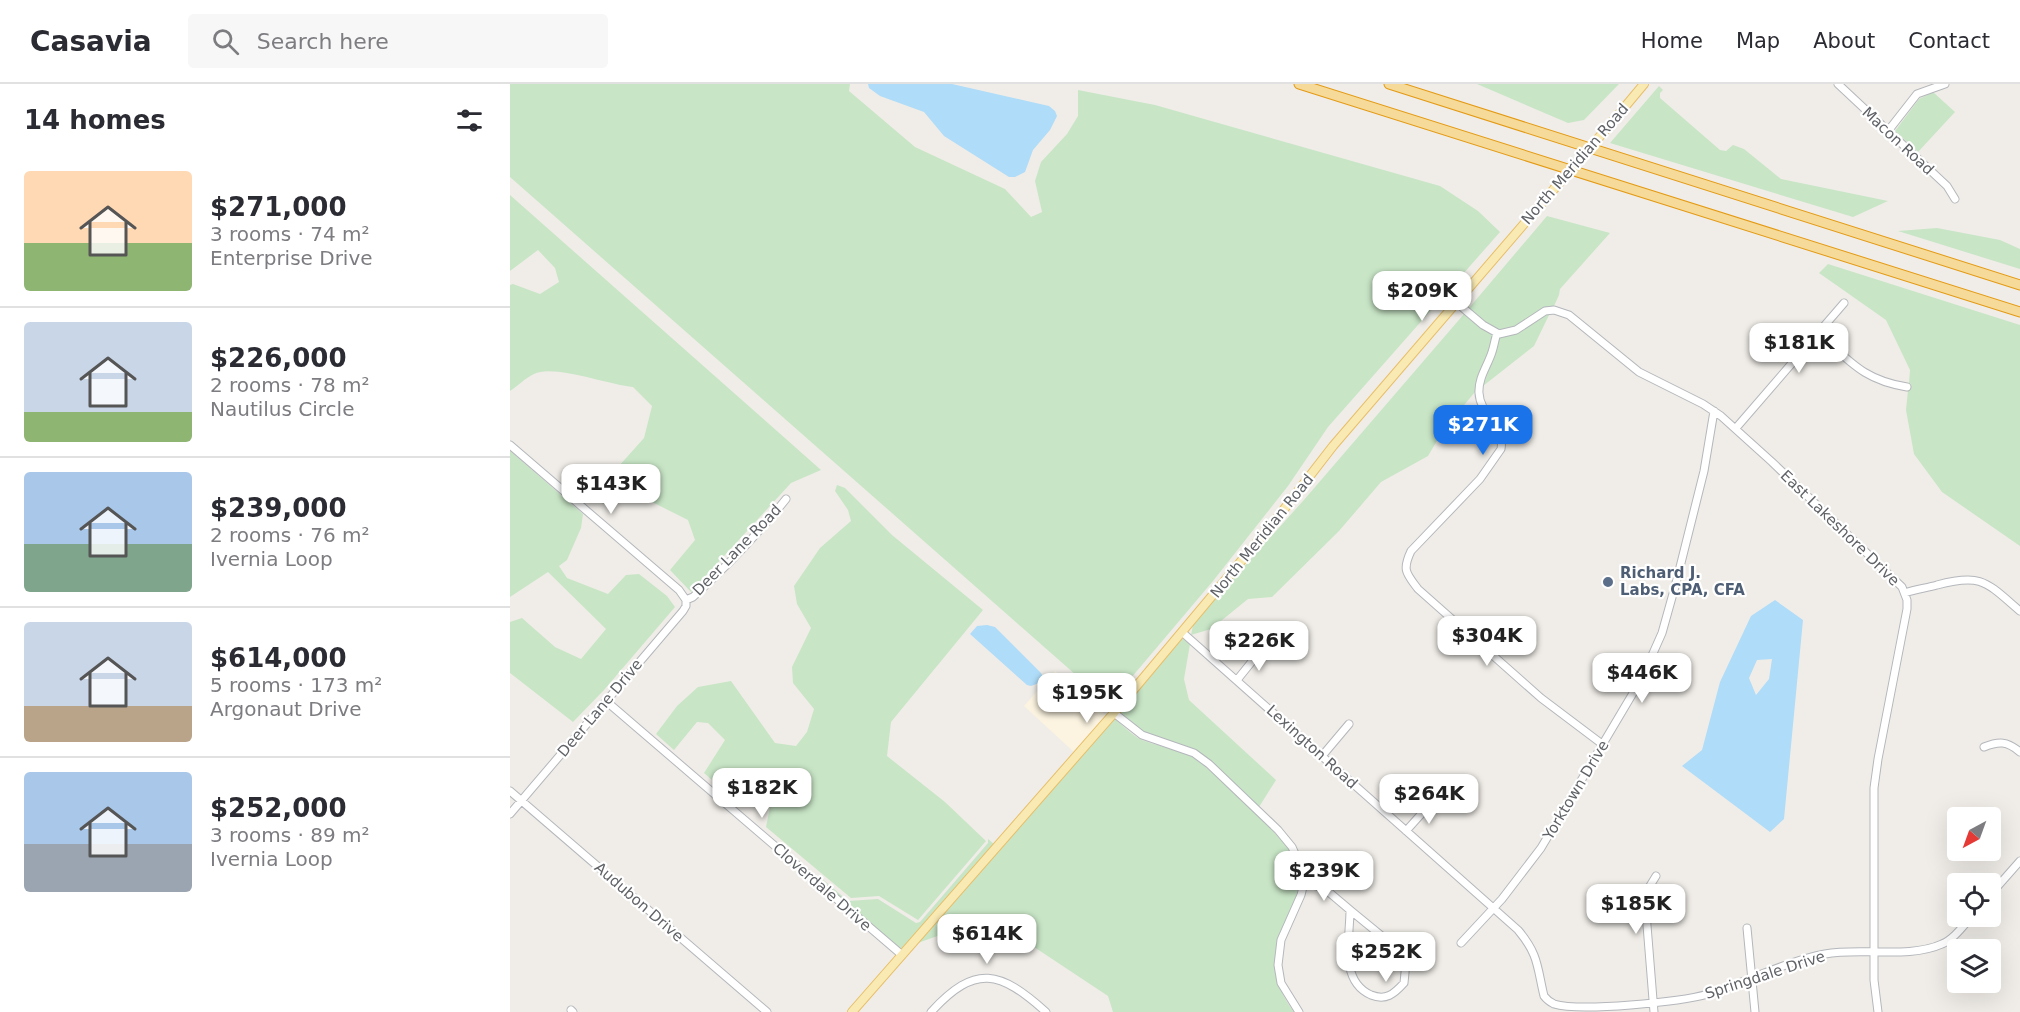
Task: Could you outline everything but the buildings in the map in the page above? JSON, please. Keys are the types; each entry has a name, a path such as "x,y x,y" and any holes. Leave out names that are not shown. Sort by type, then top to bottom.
{"highway":[{"path":"1299,84 2020,312"},
{"path":"1389,84 2020,285"}],"main road":[{"name":"North Meridian Road","path":"852,1012 1114,713 1278,517 1333,446 1644,84"}],"street":[{"name":"Macon Road","path":"1838,84 1947,186 1955,200"},
{"path":"1888,131 1917,94 1945,84"},
{"path":"1456,302 1483,325 1497,333 1493,350 1481,378 1479,394 1486,412 1500,432 1501,449 1480,479 1411,551 1405,565 1407,574 1418,589 1541,698 1602,744"},
{"path":"1736,429 1844,303"},
{"name":"East Lakeshore Drive","path":"1497,333 1509,333 1516,330 1545,310 1561,311 1578,322 1639,372 1714,411 1736,429 1895,578 1905,593 1907,609 1874,788 1874,980 1878,1012"},
{"path":"1818,333 1862,371 1876,380 1907,387"},
{"name":"Yorktown Drive","path":"1461,943 1519,878 1541,848 1635,693 1662,633 1704,471 1714,411"},
{"path":"510,445 679,590 686,600"},
{"name":"Deer Lane Road","path":"686,600 693,597 724,568 766,524 786,499"},
{"path":"1905,593 1969,579 1983,582 2020,611"},
{"name":"Deer Lane Drive","path":"510,814 683,611 686,600"},
{"name":"Lexington Road","path":"1182,633 1518,930 1537,958 1544,996 1548,1001 1557,1005 1582,1007"},
{"path":"1236,680 1262,649"},
{"name":"Cloverdale Drive","path":"606,701 902,955"},
{"path":"1114,713 1142,735 1194,753 1209,764 1278,830 1292,847 1300,865 1304,883 1281,940 1278,965 1281,983 1299,1012"},
{"path":"1322,756 1349,724"},
{"path":"1984,747 2004,742 2020,752"},
{"name":"Audubon Drive","path":"510,791 767,1012"},
{"path":"1407,831 1432,802"},
{"path":"2001,883 2020,861"},
{"path":"1654,1012 1646,913 1648,889 1656,876"},
{"path":"1304,883 1324,888 1400,951 1406,962 1404,983 1389,996 1384,998 1367,993 1357,985 1350,974 1350,910"},
{"name":"Springdale Drive","path":"1582,1007 1692,998 1797,961 1827,953 1913,951 1942,945 1963,927"},
{"path":"1748,928 1755,1012"},
{"path":"932,1012 945,997 968,980 990,977 1013,986 1046,1012"}],"shaded area":[{"path":"1055,671 1107,716 1075,753 1024,706"}],"green space":[{"path":"510,84 850,84 849,91 915,147 1005,189 1031,217 1042,212 1035,181 1041,162 1067,134 1078,116 1078,90 1155,105 1440,186 1478,211 1500,232 1328,427 1288,486 1213,581 1109,704 510,177"},
{"path":"1477,84 1619,84 1584,120 1568,123"},
{"path":"1659,86 1663,90 1660,98 1720,150 1726,151 1733,145 1744,149 1781,179 1888,201 1853,217 1610,143"},
{"path":"1933,92 1955,112 1918,152 1895,131 1919,99"},
{"path":"510,195 821,470 791,483 691,592 670,570 695,540 688,520 628,490 603,504 593,495 644,438 652,406 633,387 567,373 534,374 510,391 510,285 513,284 540,294 559,282 555,268 538,250 510,271"},
{"path":"1547,216 1610,233 1560,289 1554,306 1538,311 1510,329 1495,328 1469,308"},
{"path":"1937,228 2000,240 2020,249 2020,269 1898,231"},
{"path":"1828,264 2020,325 2020,546 1942,492 1914,454 1906,410 1908,390 1911,384 1909,383 1910,370 1886,320 1819,273"},
{"path":"1550,313 1534,346 1483,386 1499,337 1515,333 1537,318"},
{"path":"1464,314 1493,336 1490,350 1478,377 1475,392 1444,429 1428,456 1381,482 1339,531 1272,597 1248,599 1211,629 1191,635 1193,625 1213,601 1303,501"},
{"path":"510,451 583,514 581,528 567,560 559,566 567,578 608,594 626,575 639,574 667,596 675,607 604,690 573,722 510,673 510,622 522,618 555,647 581,659 606,629 548,572 510,597"},
{"path":"837,485 845,488 892,535 983,610 891,722 887,756 945,802 986,841 918,920 879,896 851,898 766,827 774,787 773,771 754,773 727,793 704,773 725,740 708,723 697,722 674,750 656,734 677,706 698,687 731,681 775,743 796,746 807,732 814,709 793,683 792,667 811,628 797,604 794,586 820,548 851,521 848,510 835,491"},
{"path":"1182,638 1190,644 1184,679 1189,700 1276,780 1259,807 1211,761 1195,750 1144,732 1119,712"},
{"path":"1114,718 1138,738 1184,753 1199,762 1242,800 1289,850 1298,874 1298,890 1293,907 1279,936 1275,959 1280,987 1294,1012 1113,1012 1108,996 1025,941 977,931 962,950 943,934 915,944"},
{"path":"988,839 994,844 901,950 819,876 848,901 878,899 916,923 920,922 988,843"}],"water":[{"path":"868,84 952,84 1049,106 1057,116 1050,130 1033,150 1025,172 1009,177 944,136 924,112 880,96 869,88"},
{"path":"1775,600 1803,620 1784,819 1770,832 1682,766 1702,750 1720,682 1751,616","holes":["1772,659 1769,679 1756,695 1749,678 1757,660"]},
{"path":"977,626 995,627 1041,673 1043,677 1039,683 1027,685 970,634"}],"place":[{"name":"Richard J. Labs, CPA, CFA","path":"1608,582"}]}
